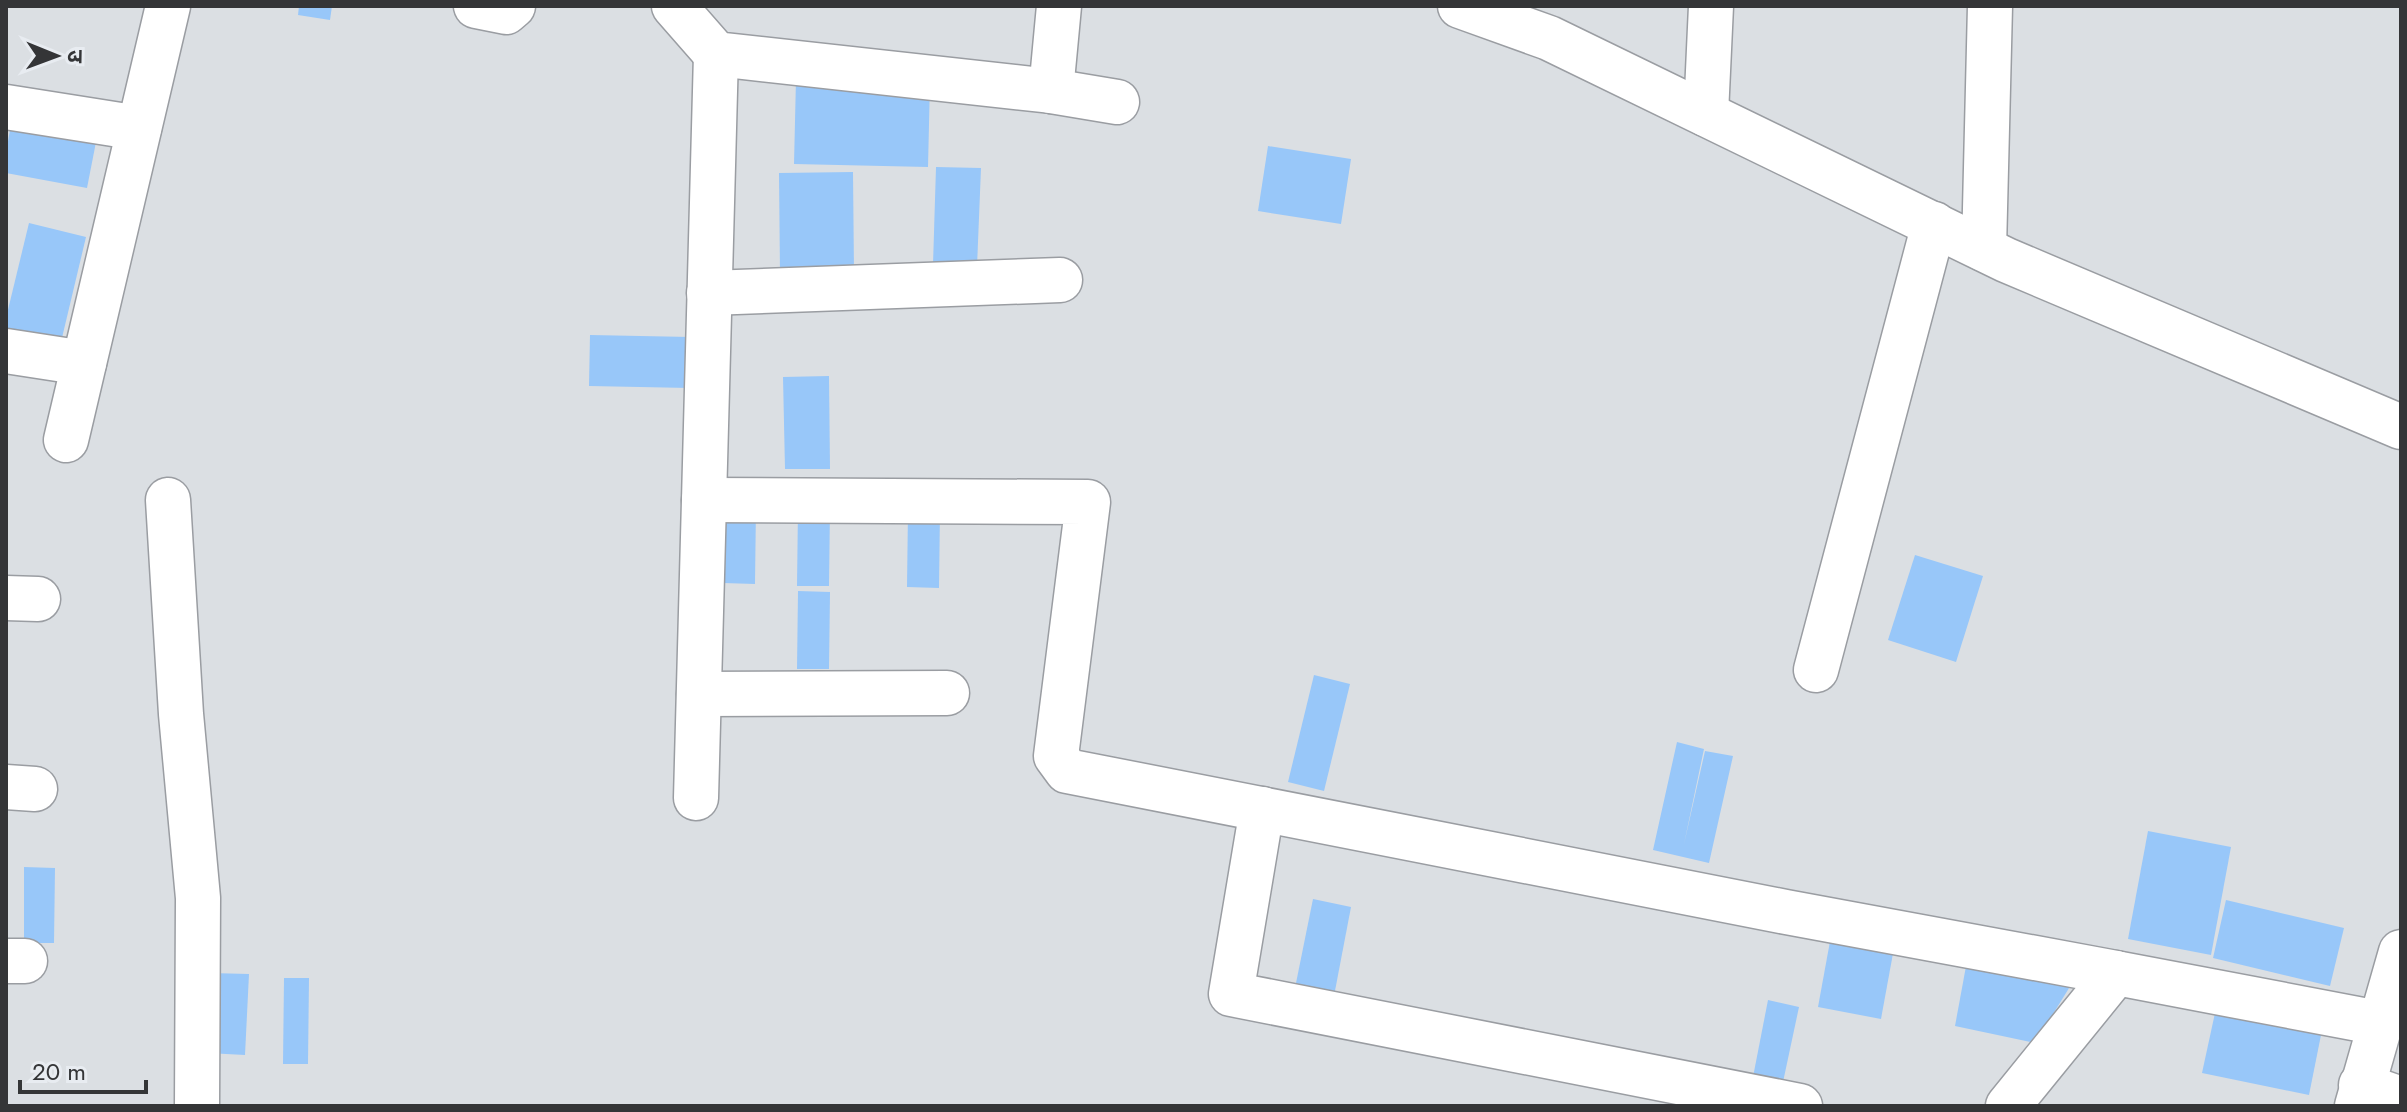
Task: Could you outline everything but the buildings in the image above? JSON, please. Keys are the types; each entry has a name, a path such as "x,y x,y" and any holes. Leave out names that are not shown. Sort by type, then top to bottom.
{"street":[{"path":"66,440 168,6"},
{"path":"476,6 506,12 513,6"},
{"path":"674,6 716,54 1051,91 1117,102"},
{"path":"1051,91 1059,6"},
{"path":"1460,6 1523,17 1549,38 1984,249 2401,427"},
{"path":"1706,114 1711,6"},
{"path":"1984,249 1990,6"},
{"path":"696,798 716,54"},
{"path":"6,107 139,128"},
{"path":"1816,670 1934,224"},
{"path":"709,293 1060,280"},
{"path":"6,351 84,363"},
{"path":"168,500 181,714 198,898 197,1106"},
{"path":"704,500 1088,502 1056,756 1067,771 1802,915 2379,1023"},
{"path":"699,694 947,693"},
{"path":"1262,809 1231,994 1800,1106"},
{"path":"2373,1097 2379,1023 2401,952"},
{"path":"2008,1106 2116,973"}]}
